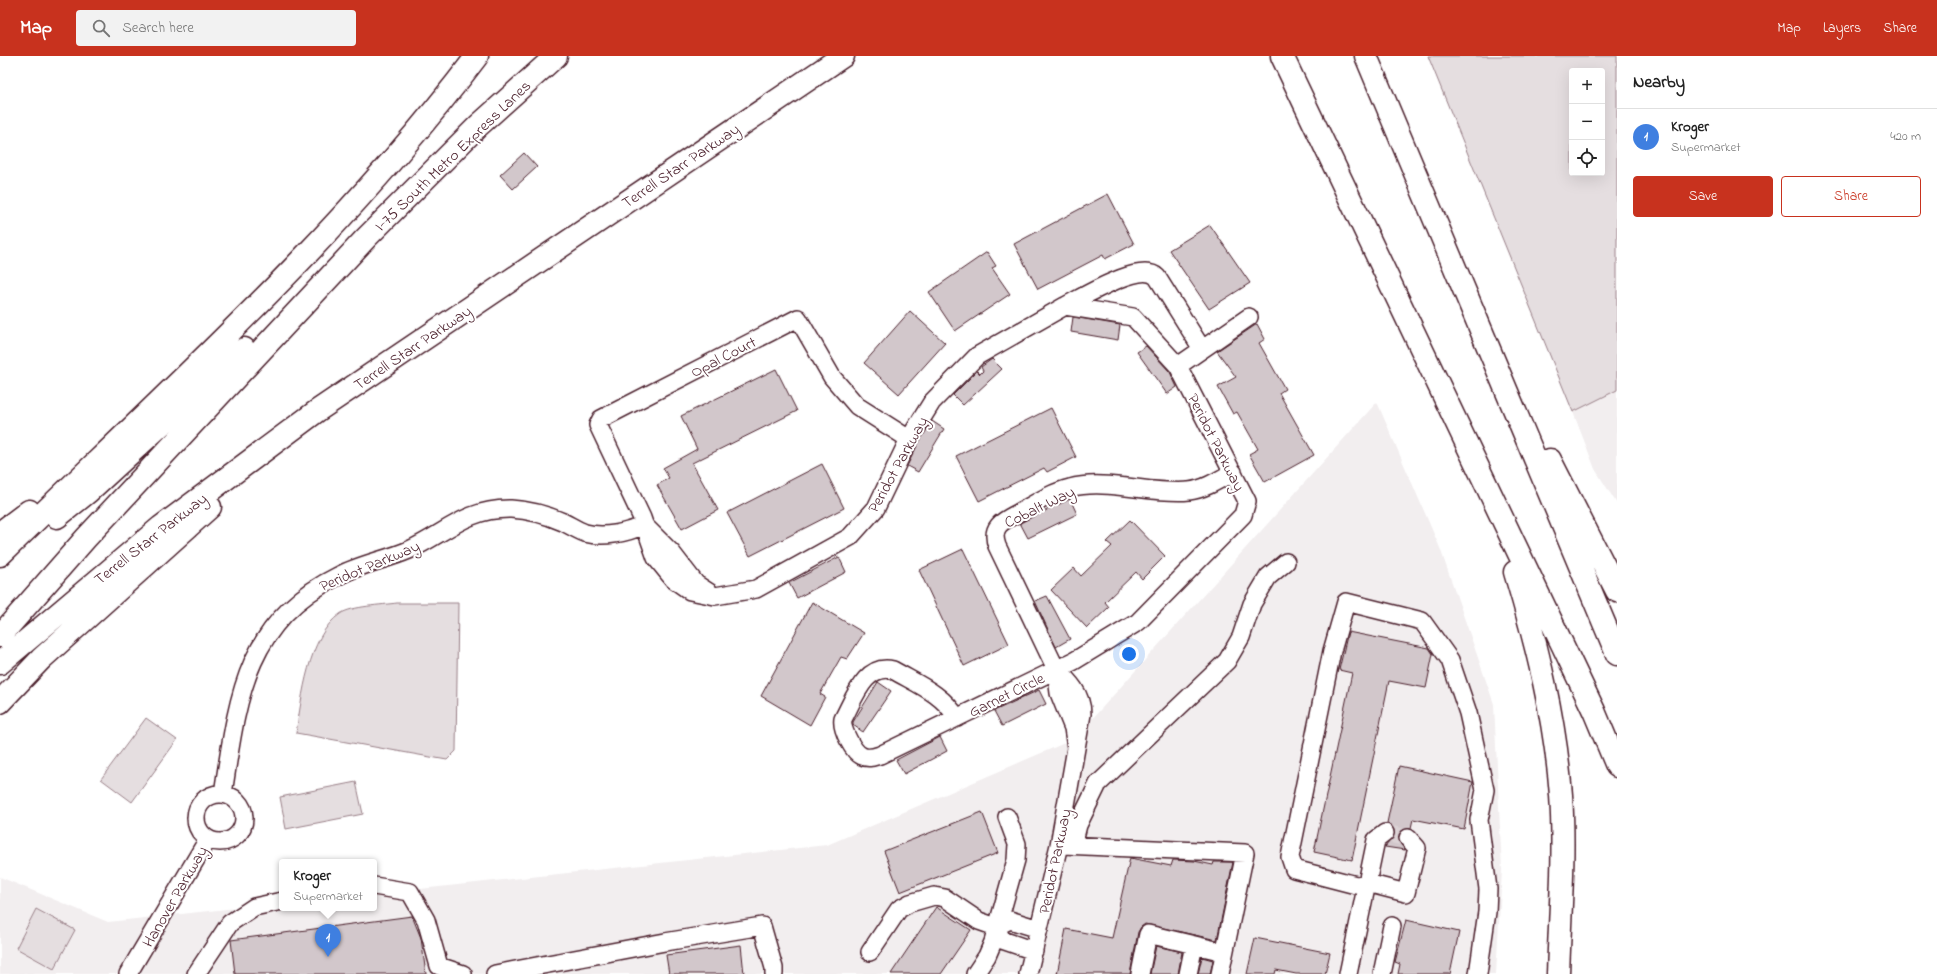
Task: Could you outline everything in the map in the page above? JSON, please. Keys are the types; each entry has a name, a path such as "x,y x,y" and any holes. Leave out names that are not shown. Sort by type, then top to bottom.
{"highway":[{"path":"0,555 252,312 327,234 400,153 477,56"},
{"name":"I-75 South Metro Express Lanes","path":"366,238 478,126 556,56"},
{"name":"Terrell Starr Parkway","path":"0,663 161,527 317,411 843,56"},
{"path":"1282,56 1355,206 1496,508 1594,711 1617,766"},
{"path":"1366,56 1617,654"},
{"path":"0,560 88,492 366,238"},
{"path":"0,636 86,538 366,238"},
{"path":"1487,345 1559,476 1617,591"},
{"path":"0,702 57,643 317,411"},
{"path":"0,533 110,448"},
{"path":"1496,508 1534,636 1550,709 1557,753 1561,796 1558,974"}],"street":[{"name":"Peridot Parkway","path":"223,794 233,729 243,685 260,648 277,622 299,600 316,588 349,571 414,548 463,519 491,511 511,509 531,512 553,518 593,534 619,533 644,525 656,558 673,579 690,591 715,596 756,589 850,537 876,508 909,440 932,402 977,356 1065,306 1132,274 1144,272 1151,273 1157,277 1202,349"},
{"name":"Peridot Parkway","path":"1028,974 1039,930 1066,845 1076,748 1082,709 1072,684 1056,670 1138,622 1243,515 1247,501 1178,366 1132,317 1065,306"},
{"path":"1178,366 1249,316"},
{"name":"Opal Court","path":"644,525 598,425 601,419 798,318 832,377 857,406 909,440"},
{"name":"Cobalt Way","path":"1056,670 998,546 995,534 1000,523 1072,487 1090,486 1188,491 1202,488 1233,472"},
{"path":"1220,974 1245,853 1066,845 1078,825 1098,784 1227,661 1241,637 1252,604 1268,577 1286,562"},
{"path":"1408,838 1417,848 1406,893 1367,883 1356,885 1294,869 1290,857 1332,651 1346,602 1422,621 1450,660 1468,713 1485,790 1479,820 1488,889 1487,912 1478,974"},
{"name":"Garnet Circle","path":"957,718 949,705 937,696 893,670 885,668 874,672 867,677 843,719 842,724 845,733 856,752 869,758 880,755 957,718 1056,670"},
{"path":"223,794 230,797 241,807 244,822 241,830 230,840 215,842 208,839 198,828 196,821 198,807 209,797 223,794"},
{"path":"975,974 987,956 1016,860 1018,844 1007,817"},
{"path":"1348,974 1376,840 1385,833"},
{"name":"Hanover Parkway","path":"128,974 208,839"},
{"path":"377,886 410,892 426,920 439,966 463,974"},
{"path":"870,952 898,909 910,903 934,896 945,898 979,921 996,927 1002,940 1034,951"},
{"path":"196,974 230,923 254,907 279,902"},
{"path":"996,927 1010,920 1039,930"},
{"path":"495,974 664,942 762,926 774,968 774,974"},
{"path":"1382,974 1392,926"},
{"path":"1140,974 1148,934 1224,952"},
{"path":"1188,974 1194,945"}],"shaded area":[{"path":"1428,56 1617,56 1617,390 1573,412"},
{"path":"1617,390 1617,504 1595,469 1573,412"},
{"path":"1377,402 1440,548 1494,704 1502,870 1496,974 0,974 0,877 108,922 279,903 279,911 377,911 377,894 827,845 1074,739"},
{"path":"397,603 458,603 456,751 447,760 296,733 308,669 320,637 329,624 345,611 367,606"},
{"path":"146,718 177,740 132,802 101,779"},
{"path":"356,782 363,814 286,829 280,797"},
{"path":"36,909 75,930 54,969 16,948"}],"building":[{"path":"524,153 537,167 513,189 500,175"},
{"path":"1108,194 1134,244 1105,259 1103,255 1038,289 1014,244"},
{"path":"1210,225 1250,283 1209,309 1169,250"},
{"path":"987,252 996,266 992,268 1010,294 955,331 929,292"},
{"path":"910,311 945,343 899,394 864,363"},
{"path":"1073,317 1120,325 1118,340 1071,332"},
{"path":"1257,324 1265,339 1259,343 1285,389 1279,393 1314,455 1265,482 1249,454 1258,449 1237,412 1233,414 1218,387 1236,377 1217,351"},
{"path":"1146,346 1170,372 1177,387 1167,394 1137,352"},
{"path":"992,359 1002,369 963,405 953,395 977,371 980,374 983,371 981,367"},
{"path":"776,369 797,411 692,463 718,510 682,529 657,485 669,478 663,468 697,449 681,416"},
{"path":"1051,408 1076,457 1047,472 1044,468 979,501 956,456"},
{"path":"932,421 944,429 918,472 907,466"},
{"path":"822,464 844,508 750,556 727,513"},
{"path":"1070,499 1077,514 1028,538 1020,523"},
{"path":"1130,520 1165,556 1142,579 1136,572 1105,602 1109,607 1087,628 1051,590 1074,568 1081,576 1112,546 1107,542"},
{"path":"963,549 1009,644 964,666 919,570"},
{"path":"839,557 846,572 797,598 789,583"},
{"path":"1047,596 1070,639 1056,647 1035,601"},
{"path":"812,602 864,633 847,659 841,657 820,694 825,697 810,725 761,696"},
{"path":"1348,632 1429,648 1433,654 1426,688 1389,681 1352,860 1314,852 1352,673 1339,670"},
{"path":"878,682 891,691 863,732 853,725 853,722"},
{"path":"1039,690 1046,704 1002,726 994,711"},
{"path":"940,737 947,751 904,774 896,760"},
{"path":"1399,766 1473,782 1464,829 1413,819 1411,828 1402,830 1398,835 1398,840 1405,850 1385,847 1394,836 1393,827 1387,823"},
{"path":"982,812 998,853 900,892 884,851"},
{"path":"1130,858 1171,866 1173,860 1194,861 1213,865 1214,862 1233,862 1217,940 1145,924 1138,932 1130,974 1057,974 1066,929 1112,938"},
{"path":"936,907 971,930 941,974 891,974"},
{"path":"412,916 421,938 426,974 235,974 231,940"},
{"path":"1406,920 1459,932 1450,974 1398,974 1400,964 1395,962"},
{"path":"1255,938 1330,953 1325,974 1296,974 1276,970 1275,974 1247,974"},
{"path":"741,945 744,974 669,974 666,955"},
{"path":"1156,946 1182,952 1178,974 1150,974"},
{"path":"1202,957 1213,960 1210,974 1198,974"}],"tunnel":[{"path":"1385,833 1408,838"}],"place":[{"name":"Kroger","path":"328,957"}]}
